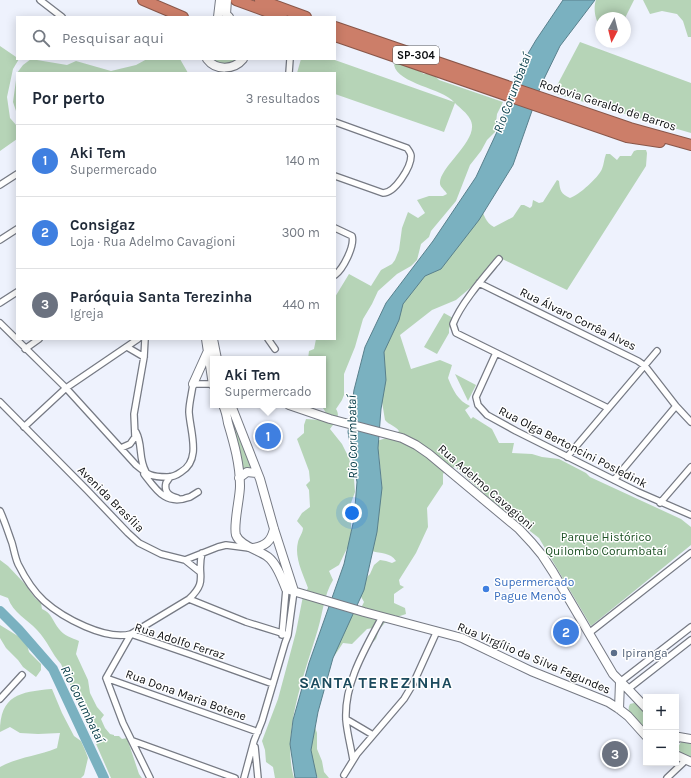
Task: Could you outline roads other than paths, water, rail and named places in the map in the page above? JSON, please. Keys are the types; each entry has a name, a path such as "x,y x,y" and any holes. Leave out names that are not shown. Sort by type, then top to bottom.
{"highway":[{"path":"143,0 181,16"},
{"path":"236,0 302,16"},
{"path":"257,4 280,16"},
{"path":"164,9 172,16"},
{"name":"Rodovia Geraldo de Barros","path":"336,27 544,104 691,146"},
{"name":"Rodovia Geraldo de Barros","path":"336,36 495,87"}],"street":[{"path":"40,0 61,16"},
{"path":"218,16 220,0"},
{"path":"227,0 226,14 227,16"},
{"path":"206,60 212,72"},
{"path":"207,60 214,65 226,68 240,62"},
{"path":"289,72 290,60"},
{"path":"234,72 240,62"},
{"path":"336,122 407,148 411,154 411,160 404,174 394,188 387,193 383,193 336,176"},
{"path":"0,185 16,175"},
{"path":"336,228 352,236 353,240 340,270 336,274"},
{"path":"0,240 16,230"},
{"path":"499,259 479,283 458,313 453,326 458,334 608,408"},
{"name":"Rua Álvaro Corrêa Alves","path":"479,283 638,361 645,366 676,406 691,422"},
{"path":"0,303 16,293"},
{"path":"0,323 16,340"},
{"path":"16,340 66,388 121,448 162,496 176,501 190,497 198,492"},
{"path":"25,349 38,340"},
{"path":"24,427 66,388 137,340"},
{"path":"145,340 144,357 134,414 136,431 139,438 141,460 149,475"},
{"path":"206,340 210,368"},
{"path":"213,340 216,356"},
{"path":"269,340 275,349"},
{"path":"127,347 144,357"},
{"path":"566,457 657,351"},
{"path":"136,465 149,475 156,477 170,477 179,474 187,468 193,457 194,446 190,427 189,410 193,384 207,352"},
{"name":"Rua Olga Bertoncini Posledink","path":"496,353 476,397 478,405 487,415 566,457 660,503 691,515"},
{"path":"193,384 210,385"},
{"name":"Avenida Brasília","path":"0,402 128,534 139,543 161,554 185,560"},
{"path":"614,480 676,406"},
{"path":"225,408 236,451 239,478 239,498 235,530 236,536 242,544 253,548 268,557 290,590 282,632 285,643"},
{"path":"227,419 228,408"},
{"path":"232,408 257,473 290,590 288,635 254,741 244,778"},
{"name":"Rua Adelmo Cavagioni","path":"298,408 330,419 402,438 416,445 429,454 519,529 542,555 590,633 613,674 643,705"},
{"path":"121,448 128,446 132,442 136,431"},
{"path":"660,503 691,467"},
{"path":"239,478 247,472 257,473"},
{"path":"170,477 166,481 165,486 168,494 178,498 190,497"},
{"name":"Rua Adolfo Ferraz","path":"0,511 18,564 33,588 44,602 74,622 96,632 123,636 130,634 273,684"},
{"path":"200,572 185,560 226,545 253,548 267,544 272,537 274,529"},
{"path":"150,778 121,716 106,678 130,634 189,599 201,584 199,563 202,553"},
{"path":"590,633 691,553"},
{"name":"Rua Virgílio da Silva Fagundes","path":"290,590 364,612 462,638 531,670 608,702 628,716 643,733"},
{"path":"189,599 246,622 288,635"},
{"path":"353,760 346,719 347,696 354,674 382,617"},
{"path":"619,709 620,682 691,627"},
{"path":"344,775 357,754 404,699 414,684 437,631"},
{"path":"628,689 691,640"},
{"path":"0,698 22,675"},
{"name":"Rua Dona Maria Botene","path":"106,678 258,732"},
{"path":"346,719 373,735"},
{"path":"679,737 691,739"},
{"path":"133,741 235,778"},
{"path":"254,741 258,778"},
{"path":"667,778 689,761 679,756"}],"water":[{"path":"563,0 595,0 560,46 541,85 513,165 479,220 441,269 425,276 403,304 399,320 384,352 386,380 381,409 378,448 382,488 377,532 364,590 333,658 318,712 311,750 317,778 295,778 290,744 293,720 309,663 344,564 354,519 357,482 348,432 354,390 365,347 386,303 433,241 476,177 502,121 517,72 536,40"}],"waterway":[{"name":"Rio Corumbataí","path":"0,611 19,630 53,669 104,778"}],"place":[{"name":"Aki Tem","path":"268,436"},
{"name":"Supermercado Pague Menos","path":"486,589"},
{"name":"Consigaz","path":"566,632"},
{"name":"Ipiranga","path":"614,653"},
{"name":"Paróquia Santa Terezinha","path":"615,754"}],"district":[{"name":"SANTA TEREZINHA","path":"376,682"}],"park label":[{"name":"Parque Histórico Quilombo Corumbataí","path":"606,544"}]}
